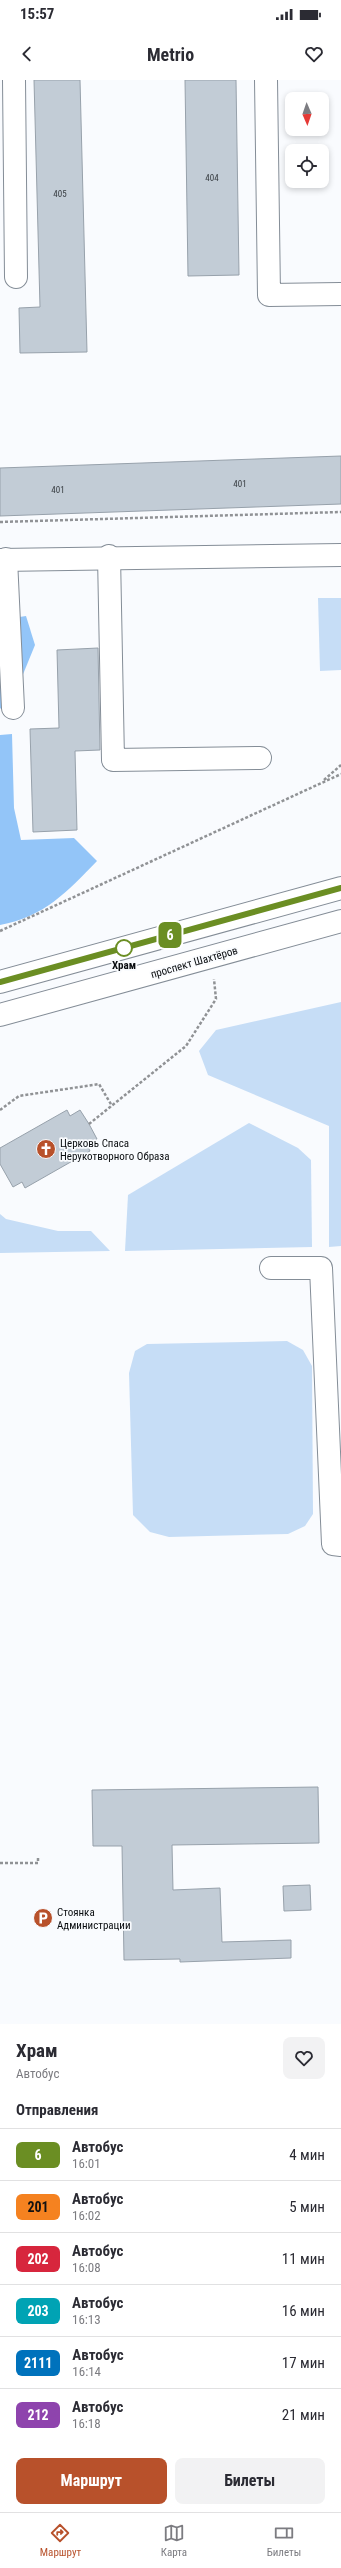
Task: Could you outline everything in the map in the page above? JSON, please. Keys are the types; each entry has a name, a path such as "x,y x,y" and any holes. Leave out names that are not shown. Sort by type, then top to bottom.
{"street":[{"path":"14,80 16,277"},
{"path":"266,80 269,295 341,294"},
{"path":"13,708 3,560 109,556 341,555"},
{"path":"109,556 113,760 260,758"},
{"path":"0,982 341,888"},
{"name":"проспект Шахтёров","path":"0,1015 341,921"},
{"path":"271,1268 322,1268 333,1544 341,1545"}],"path":[{"path":"0,522 341,512"},
{"path":"322,781 341,765"},
{"path":"0,931 322,781 341,774"},
{"path":"89,1124 186,1046 216,999"},
{"path":"0,1110 19,1096 99,1084 112,1106"},
{"path":"0,1863 38,1862 38,1858"}],"shaded area":[{"path":"318,598 341,598 341,670 320,671"},
{"path":"26,616 35,645 17,689 0,709 0,620"},
{"path":"12,734 14,808 21,840 74,838 97,861 54,902 30,916 0,925 0,735"},
{"path":"341,1002 341,1246 329,1247 329,1126 208,1075 199,1051 216,1030"},
{"path":"249,1123 298,1148 311,1160 312,1247 125,1251 128,1195"},
{"path":"0,1214 6,1219 58,1231 91,1231 110,1251 0,1253"},
{"path":"287,1341 303,1350 312,1366 313,1514 305,1526 288,1534 169,1537 150,1532 133,1515 129,1373 135,1351 147,1344"}],"building":[{"path":"34,80 80,80 87,352 20,353 19,308 40,307"},
{"path":"185,80 236,80 239,275 188,276"},
{"path":"341,456 341,504 0,516 0,468"},
{"path":"98,648 100,750 75,751 77,830 33,832 30,729 59,728 57,650"},
{"name":"Церковь Спаса Нерукотворного Образа","path":"67,1110 70,1116 80,1110 89,1124 97,1139 87,1145 90,1151 25,1188 22,1182 13,1187 0,1164 0,1148"},
{"path":"318,1787 319,1843 172,1845 173,1890 220,1888 222,1942 291,1940 291,1958 180,1962 180,1959 124,1960 122,1846 93,1846 92,1790"},
{"path":"310,1885 311,1910 284,1911 283,1886"}],"bus line":[{"name":"6","path":"0,982 341,888"}],"place":[{"name":"Храм","path":"124,948"},
{"name":"Церковь Спаса Нерукотворного Образа","path":"46,1149"},
{"name":"Стоянка Администрации","path":"43,1918"}]}
